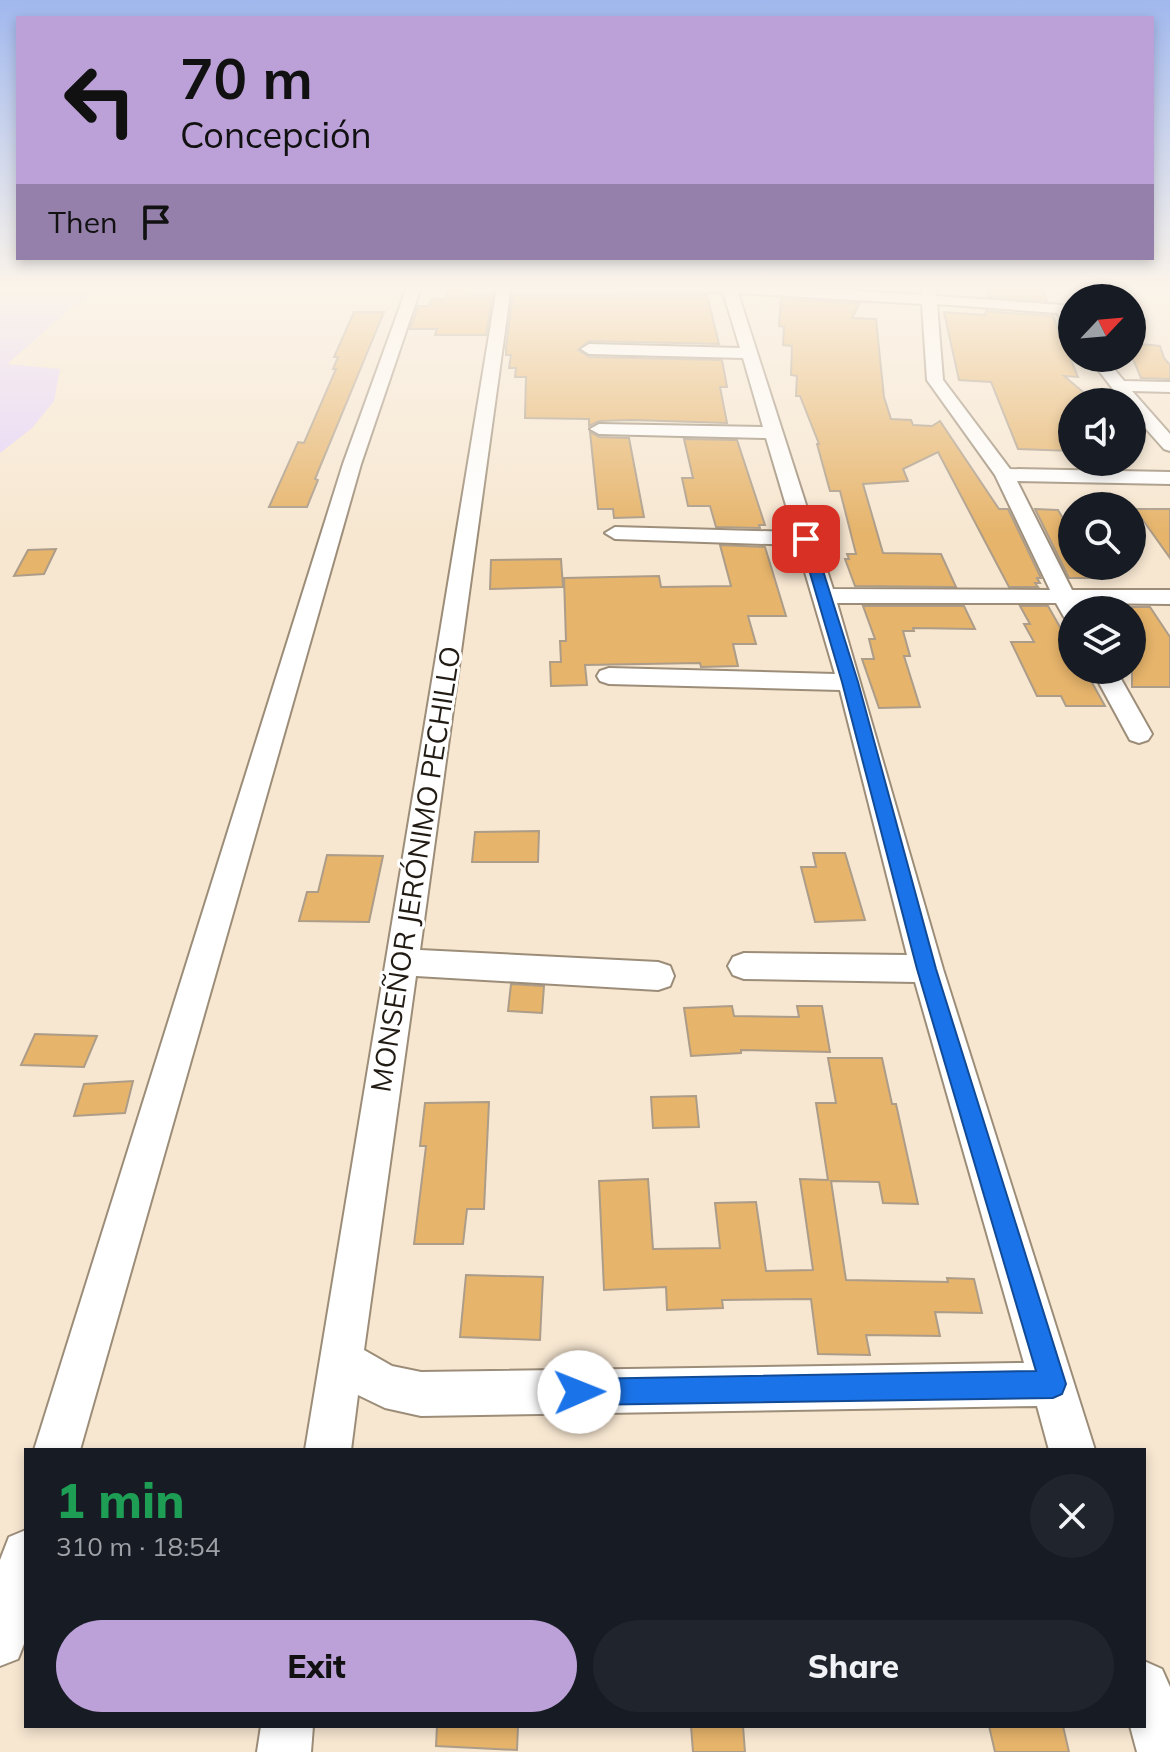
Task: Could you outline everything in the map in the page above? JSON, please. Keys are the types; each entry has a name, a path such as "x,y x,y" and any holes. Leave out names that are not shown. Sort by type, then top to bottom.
{"street":[{"path":"58,1448 352,464 385,369"},
{"name":"MONSEÑOR JERÓNIMO PECHILLO","path":"328,1448 492,369"},
{"path":"754,369 850,682 927,969 1071,1448"},
{"path":"934,369 935,380 1004,475 1064,596"},
{"path":"1108,372 1118,386 1170,387"},
{"path":"1146,418 1170,445"},
{"path":"599,429 774,433"},
{"path":"1004,475 1170,478"},
{"path":"615,533 806,539"},
{"path":"824,596 1058,604"},
{"path":"1146,599 1170,597"},
{"path":"609,676 850,682"},
{"path":"1112,684 1139,734"},
{"path":"401,962 658,976"},
{"path":"744,966 927,969"},
{"path":"341,1361 385,1386 421,1394 1053,1384"},
{"path":"0,1641 24,1561"},
{"path":"1146,1694 1164,1752"},
{"path":"284,1752 287,1728"}],"shaded area":[{"path":"0,369 60,369 54,401 32,428 0,453"}],"building":[{"path":"333,369 361,369 315,479 318,480 307,507 269,507 298,442 304,443 336,369"},
{"path":"516,369 724,369 727,387 720,387 727,423 632,420 599,421 589,426 589,419 525,418 526,377 515,377"},
{"path":"791,369 881,369 884,397 891,419 932,426 940,421 999,509 1008,509 1041,578 1037,578 1040,583 1035,583 1038,587 1009,587 938,452 903,469 908,481 863,484 883,553 941,554 956,587 855,586 845,559 849,559 847,554 856,554 840,491 830,491 819,444 800,396 796,396 797,376 791,375"},
{"path":"957,369 1058,369 1058,372 1076,372 1078,377 1064,376 1078,388 1058,388 1058,450 1018,449 991,382 959,380"},
{"path":"1146,369 1170,369 1170,379 1141,378 1138,372 1146,372"},
{"path":"590,432 599,437 629,438 644,517 614,518 613,509 598,509"},
{"path":"684,439 737,440 765,525 759,525 760,528 716,527 710,506 688,506 682,478 693,478"},
{"path":"1035,509 1058,510 1058,556"},
{"path":"1146,509 1170,509 1170,558 1146,524"},
{"path":"720,545 765,547 786,616 748,616 756,644 733,644 738,666 701,667 700,663 585,665 587,685 551,686 550,662 561,662 560,641 566,641 564,578 659,576 661,587 731,586"},
{"path":"56,549 44,574 14,576 28,550"},
{"path":"561,559 563,587 490,589 491,560"},
{"path":"863,606 964,606 975,629 913,628 914,631 903,631 910,656 904,656 920,707 879,708 862,659 874,659 869,639 875,639"},
{"path":"1020,606 1048,606 1058,624 1058,684 1093,684 1105,706 1066,706 1061,696 1037,696 1011,642 1034,642 1024,624 1030,624"},
{"path":"1146,607 1150,607 1170,637 1170,687 1132,687 1132,684 1146,684"},
{"path":"539,831 538,862 472,862 475,832"},
{"path":"813,853 845,853 865,920 815,922 801,867 816,867"},
{"path":"327,855 383,856 369,922 299,921 307,892 318,892"},
{"path":"511,984 544,986 542,1013 508,1011"},
{"path":"732,1006 734,1016 799,1017 797,1006 822,1006 830,1052 741,1050 741,1053 691,1056 684,1008"},
{"path":"35,1034 97,1036 84,1067 21,1065"},
{"path":"828,1058 882,1058 892,1104 896,1104 918,1204 883,1203 879,1182 831,1181 846,1280 948,1282 947,1278 974,1279 982,1313 935,1312 940,1336 866,1335 870,1355 818,1354 811,1299 722,1300 723,1308 667,1310 666,1287 604,1290 599,1181 648,1179 653,1249 720,1248 715,1203 756,1202 766,1271 813,1270 800,1179 828,1180 816,1103 836,1103"},
{"path":"133,1081 125,1113 74,1116 84,1084"},
{"path":"696,1096 699,1127 653,1128 651,1097"},
{"path":"489,1102 484,1209 467,1209 463,1244 414,1244 426,1146 420,1146 425,1103"},
{"path":"466,1275 543,1277 540,1340 460,1337"},
{"path":"437,1728 518,1728 517,1750 436,1746"},
{"path":"691,1728 743,1728 745,1752 693,1752"},
{"path":"989,1728 1063,1728 1069,1752 995,1752"}],"route":[{"path":"579,1392 1053,1384 927,969 850,682 806,539"}]}
